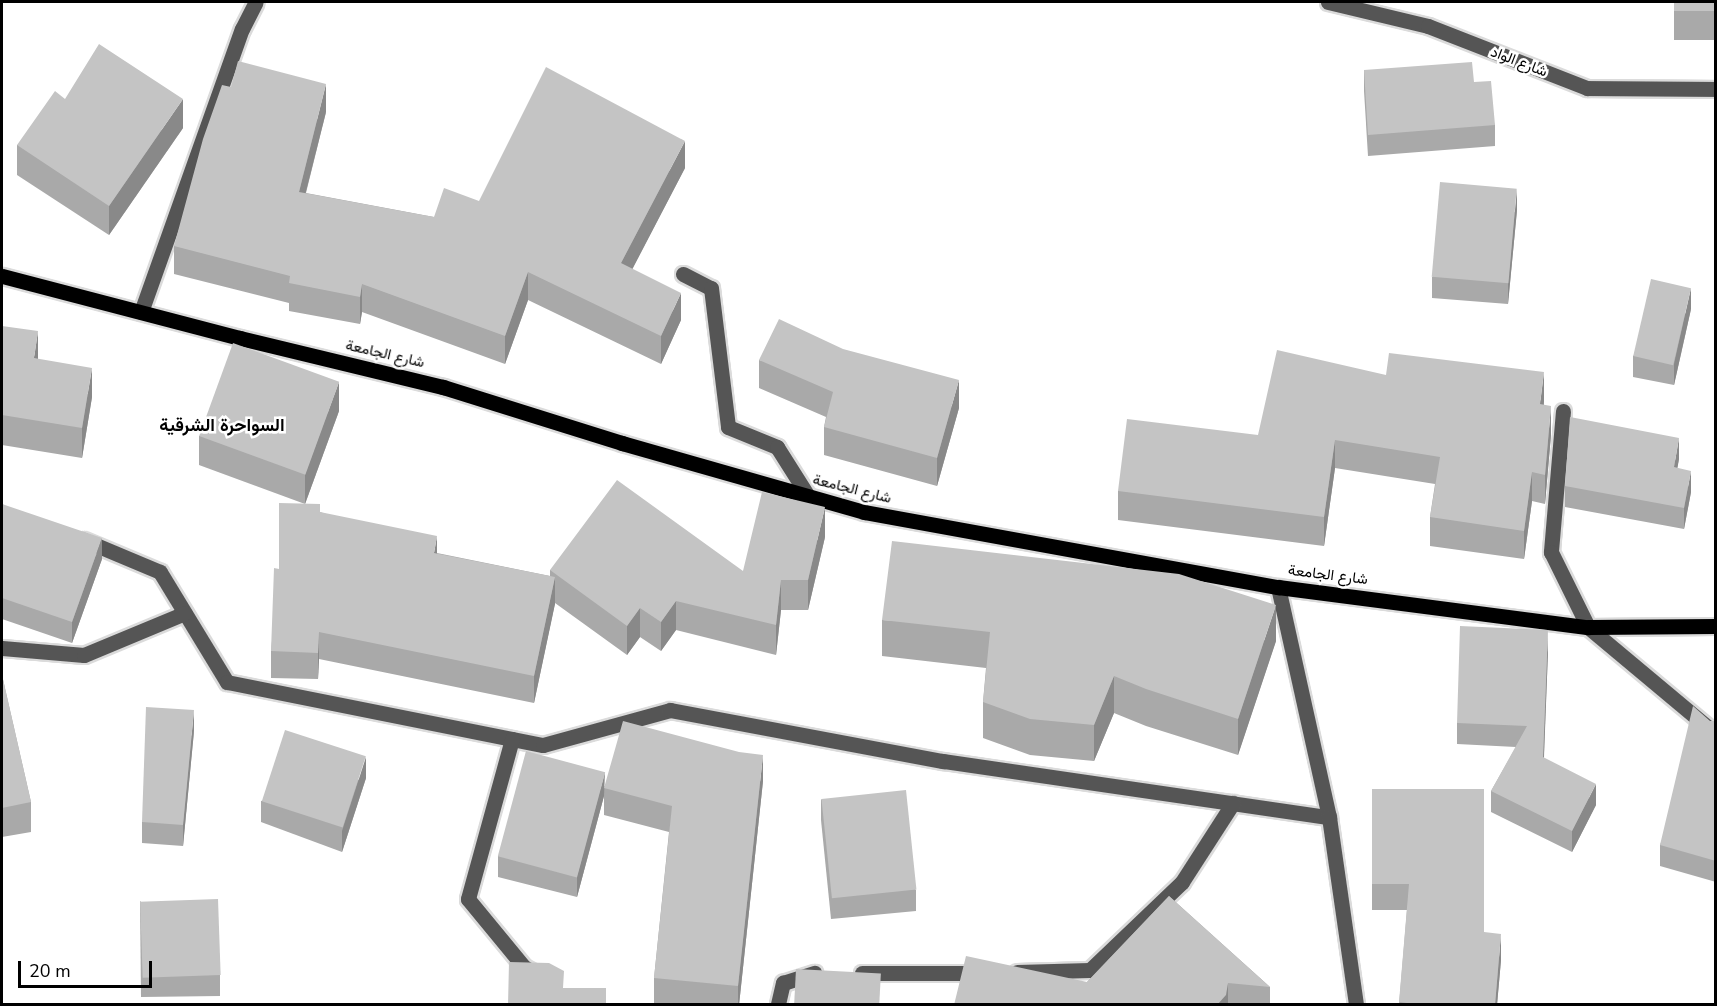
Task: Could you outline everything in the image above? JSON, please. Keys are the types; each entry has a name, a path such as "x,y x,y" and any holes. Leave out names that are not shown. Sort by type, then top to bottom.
{"main road":[{"name":"شارع الجامعة","path":"2,276 444,387 621,443 864,513 1278,587 1588,627 1716,626"}],"street":[{"path":"141,312 242,29 256,2"},
{"name":"شارع الواد","path":"1328,2 1428,26 1587,88 1716,89"},
{"path":"683,274 711,288 728,427 777,447 808,496"},
{"path":"1563,411 1551,552 1588,627 1716,735"},
{"path":"65,531 160,572 227,682 543,745 670,710 943,761 1329,817"},
{"path":"1278,587 1329,817 1356,1005"},
{"path":"2,648 84,655 185,613"},
{"path":"512,739 468,899 524,967 552,983"},
{"path":"852,973 920,975 1090,970 1182,882 1233,803"},
{"path":"778,1005 783,983 818,972 829,972"}],"building":[{"path":"1674,2 1716,2 1716,11 1674,11"},
{"path":"99,44 183,99 109,206 17,145 55,91 65,99"},
{"path":"238,61 326,84 299,192 434,217 444,188 479,201 546,67 685,141 621,263 681,293 661,336 528,272 505,336 362,284 360,297 289,283 290,276 174,246 203,139 222,85 231,87"},
{"path":"1472,62 1474,82 1491,81 1495,125 1368,135 1364,70"},
{"path":"1440,182 1517,189 1508,283 1432,277"},
{"path":"1651,279 1691,288 1673,365 1633,356"},
{"path":"779,319 843,349 959,380 937,458 824,427 833,392 759,360"},
{"path":"2,326 38,331 34,358 92,368 82,428 2,415"},
{"path":"233,343 339,382 305,475 199,436"},
{"path":"1277,350 1386,375 1389,353 1544,372 1540,404 1551,406 1545,475 1532,472 1524,531 1430,517 1440,457 1335,440 1324,517 1118,491 1127,419 1258,435"},
{"path":"1570,417 1679,438 1674,467 1691,471 1684,508 1565,486"},
{"path":"617,480 743,571 762,492 825,507 808,580 781,580 776,625 676,601 661,622 640,608 627,626 550,570"},
{"path":"279,503 320,504 320,512 437,536 434,553 555,577 534,676 319,632 318,653 271,651 274,568 279,569"},
{"path":"2,504 102,538 72,622 2,598"},
{"path":"892,541 1179,574 1276,605 1238,719 1114,676 1094,725 1030,719 983,702 990,632 882,620"},
{"path":"1460,626 1548,630 1543,757 1596,784 1572,831 1491,791 1527,726 1457,723"},
{"path":"2,675 31,802 2,808"},
{"path":"1693,706 1710,721 1716,721 1714,757 1716,758 1716,861 1660,845"},
{"path":"146,707 194,710 183,825 142,822"},
{"path":"623,721 739,752 763,755 738,986 654,978 672,806 604,788"},
{"path":"285,730 366,756 343,828 262,801"},
{"path":"526,751 605,772 577,878 498,856"},
{"path":"1372,789 1484,789 1484,932 1501,934 1495,1005 1423,1005 1399,1002 1409,884 1372,884"},
{"path":"906,790 916,889 832,898 821,799"},
{"path":"1169,896 1270,987 1228,983 1226,995 1217,1005 954,1005 966,956 1087,982"},
{"path":"218,899 221,975 143,978 140,902"},
{"path":"509,962 549,963 564,971 563,988 606,988 606,1005 508,1005"},
{"path":"796,969 881,973 879,1004 794,1004"}],"district":[{"name":"السواحرة الشرقية","path":"222,425"}]}
